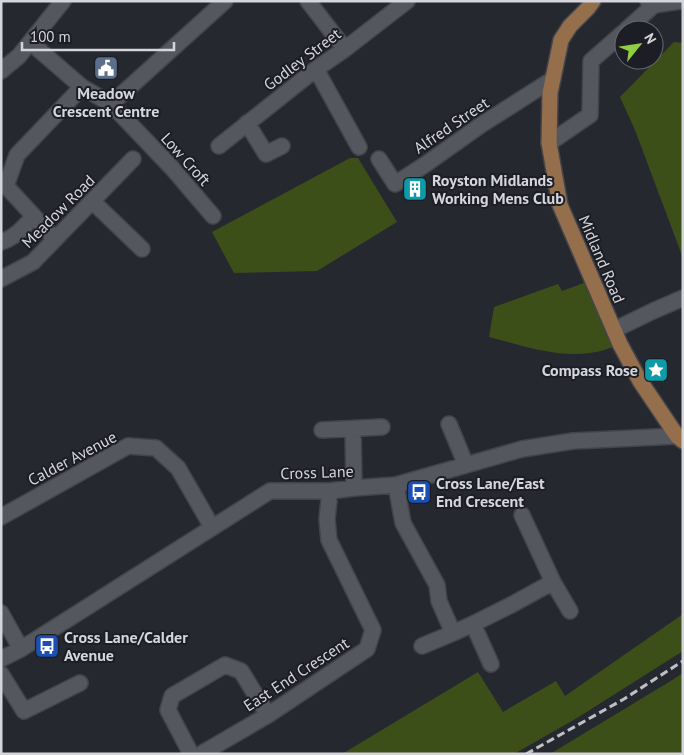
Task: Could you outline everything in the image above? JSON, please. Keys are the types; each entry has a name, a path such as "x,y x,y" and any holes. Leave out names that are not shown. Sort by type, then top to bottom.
{"main road":[{"name":"Midland Road","path":"593,1 570,26 561,40 550,93 549,143 560,205 614,330 640,381 680,439"}],"street":[{"path":"1,71 19,56 63,1"},
{"path":"111,104 225,1"},
{"path":"308,1 345,49"},
{"name":"Godley Street","path":"219,146 316,69 407,1"},
{"path":"635,20 651,3 680,1"},
{"path":"549,143 590,115 592,61 614,41"},
{"name":"Low Croft","path":"30,42 82,87 111,104 172,168 213,216"},
{"path":"316,69 359,147"},
{"name":"Alfred Street","path":"379,158 395,184 481,125 553,79"},
{"path":"56,239 33,217 6,186 18,155 82,87"},
{"path":"247,123 262,157 282,146"},
{"name":"Meadow Road","path":"1,279 33,262 133,159"},
{"path":"92,201 142,249"},
{"path":"1,242 8,240 22,230 33,217"},
{"path":"614,330 683,298"},
{"path":"448,424 466,465"},
{"path":"322,430 382,427"},
{"path":"353,429 354,488"},
{"name":"Cross Lane","path":"1,659 21,649 270,491 330,491 396,486 522,449 573,441 680,439"},
{"name":"Calder Avenue","path":"1,517 128,446 156,448 178,468 212,527"},
{"path":"396,486 403,523 437,585 438,601 453,633"},
{"name":"East End Crescent","path":"202,754 268,715 367,648 373,630 329,540 327,519 330,491"},
{"path":"522,514 553,582 570,611"},
{"path":"422,646 473,624 553,582"},
{"path":"1,613 21,649"},
{"path":"473,624 491,664"},
{"path":"191,754 168,710 172,696 225,665 241,671 268,715"},
{"path":"1,674 24,712 80,682"}],"green space":[{"path":"674,42 683,43 683,258 635,130 620,97 647,70 664,70 664,52"},
{"path":"350,158 358,158 397,222 317,271 234,273 212,232"},
{"path":"592,280 620,344 594,352 564,354 539,350 489,337 494,307 558,284 562,291"},
{"path":"683,614 683,651 577,718 514,754 342,754 478,672 503,712 556,681 565,696"},
{"path":"683,673 683,754 550,754 669,682"}],"railway":[{"path":"526,754 624,699 683,661"}],"place":[{"name":"Meadow Crescent Centre","path":"106,68"},
{"name":"Royston Midlands Working Mens Club","path":"415,189"},
{"name":"Compass Rose","path":"656,370"},
{"name":"Cross Lane/East End Crescent","path":"419,492"},
{"name":"Cross Lane/Calder Avenue","path":"47,646"}]}
